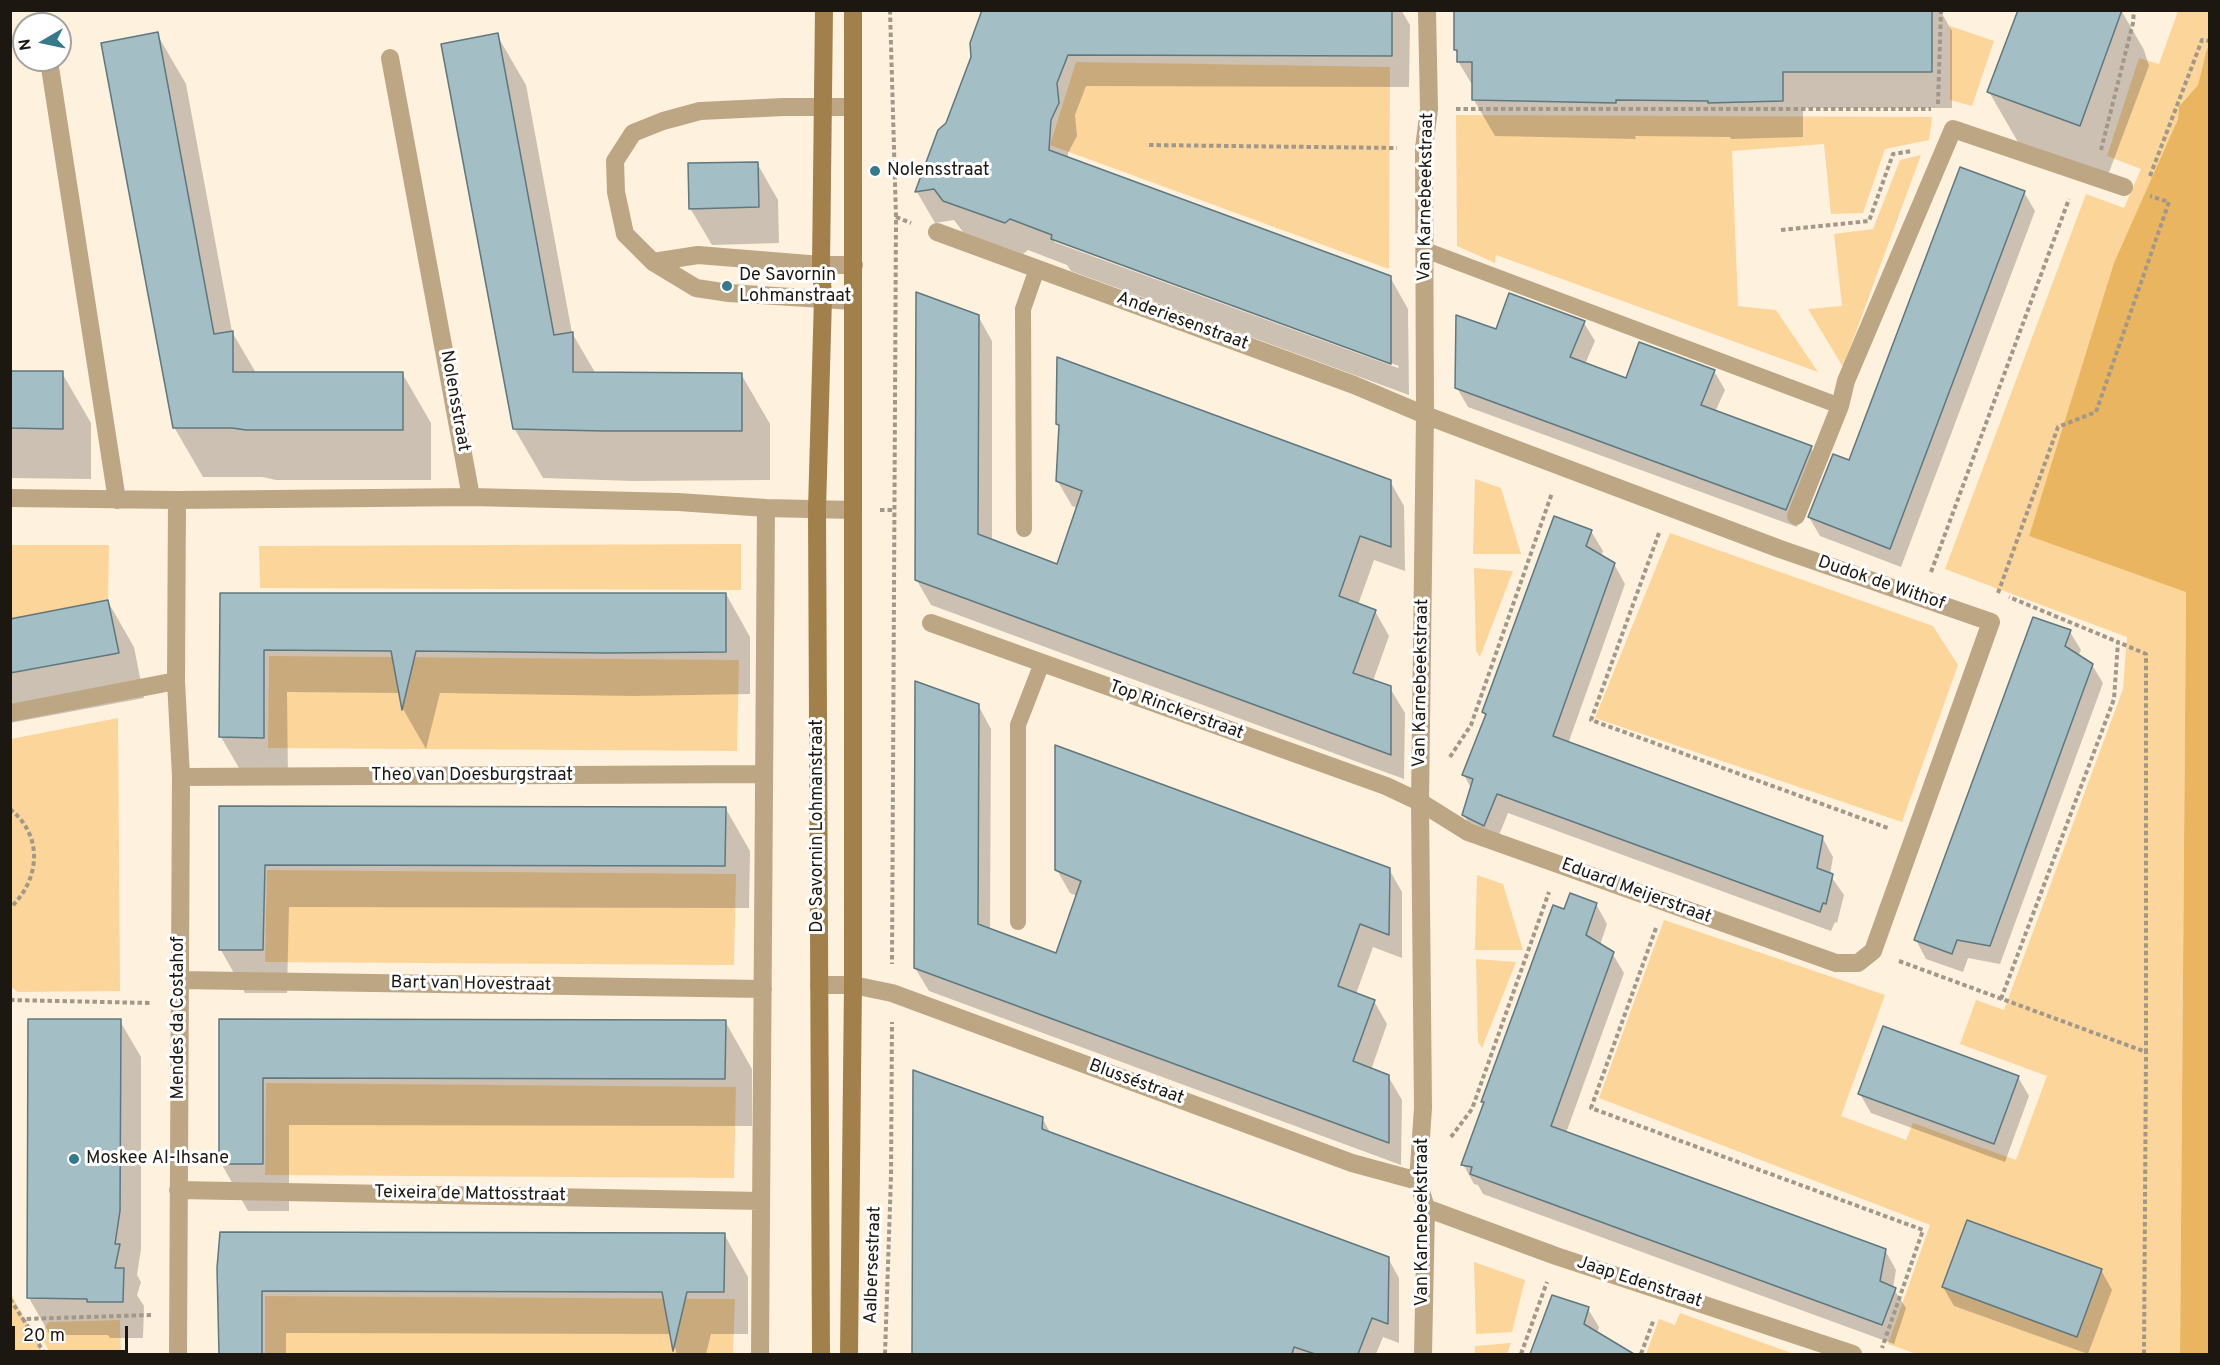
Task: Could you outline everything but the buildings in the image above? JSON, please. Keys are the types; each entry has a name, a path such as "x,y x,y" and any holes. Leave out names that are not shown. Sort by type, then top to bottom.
{"street":[{"name":"De Savornin Lohmanstraat","path":"821,1354 817,509 823,298 821,265 824,10"},
{"name":"De Savornin Lohmanstraat","path":"849,1354 853,985 854,10"},
{"name":"Van Karnebeekstraat","path":"1423,1354 1426,1208 1419,1181 1423,1108 1420,802 1425,415 1424,148 1429,109 1427,10"},
{"name":"Nolensstraat","path":"390,58 471,497"},
{"path":"51,72 117,500"},
{"path":"854,107 699,111 663,121 633,133 615,161 616,192 625,234 653,262 696,288 729,293 854,301"},
{"path":"1796,516 1840,406 1846,381 1953,129 2124,187"},
{"name":"Anderiesenstraat","path":"937,232 1343,381 1425,415"},
{"path":"653,262 698,255 821,265 854,265"},
{"name":"Dudok de Withof","path":"1425,415 1780,549 1991,622 1873,951"},
{"path":"10,498 177,500 471,497 678,502 766,508 853,510"},
{"name":"Mendes da Costahof","path":"177,500 176,681 181,777 178,1354"},
{"path":"760,1354 766,508"},
{"name":"Top Rinckerstraat","path":"931,623 1386,786 1420,802"},
{"path":"10,713 176,681"},
{"name":"Theo van Doesburgstraat","path":"181,777 764,774"},
{"name":"Eduard Meijerstraat","path":"1420,802 1468,832 1836,963 1858,963 1873,951"},
{"name":"Bart van Hovestraat","path":"179,980 763,989"},
{"name":"Blusséstraat","path":"819,985 853,985 892,993 1352,1163 1419,1181"},
{"name":"Teixeira de Mattosstraat","path":"178,1190 761,1201"},
{"name":"Jaap Edenstraat","path":"1426,1208 1556,1256 1853,1354"}],"lane":[{"path":"1425,250 1840,406"},
{"path":"1024,529 1023,309 1037,269"},
{"path":"1018,922 1018,725 1042,663"}],"path":[{"name":"Aalbersestraat","path":"885,1354 891,1176 896,218 890,10"},
{"path":"1429,109 1938,109 1941,10"},
{"path":"1921,598 2086,175 2133,24 2134,10"},
{"path":"2147,182 2202,40 2210,41"},
{"path":"1781,230 1869,221 1893,154 1947,145"},
{"path":"1149,146 1424,148"},
{"path":"1998,594 2058,427 2096,412 2169,202 2143,193"},
{"path":"1420,802 1471,725 1562,465"},
{"path":"1669,506 1591,720 1914,837"},
{"path":"1931,571 1942,575"},
{"path":"1987,590 2146,654 2144,1354"},
{"path":"2001,999 2114,699 2118,642"},
{"path":"10,809 21,817 34,847 34,868 26,891 10,908"},
{"path":"1419,1181 1472,1109 1559,865"},
{"path":"1666,902 1591,1108 1923,1230 1879,1354"},
{"path":"1873,951 2146,1052"},
{"path":"10,1000 179,1004"},
{"path":"1521,1354 1556,1256"},
{"path":"1641,1354 1663,1291"},
{"path":"10,1299 45,1354"},
{"path":"23,1319 177,1314"}],"shaded area":[{"path":"2178,11 2209,11 2209,49 2207,48 2198,85 2179,105 2178,118 2029,536 2186,591 2180,1354 1917,1354 1888,1344 1930,1225 1599,1098 1664,920 1885,995 1841,1116 1906,1140 1913,1123 2016,1160 2047,1076 1960,1044 1976,1000 2004,1010 2123,689 2127,637 1945,569 2086,194 2124,208 2141,169 2107,156 2139,58 2159,64"},
{"path":"1950,26 1994,41 1972,106 1950,100"},
{"path":"2207,48 2210,49 2210,1354 2180,1354 2186,592 2029,536 2114,263 2178,119 2179,106 2198,85"},
{"path":"1076,62 1390,67 1389,269 1050,145"},
{"path":"1456,115 1932,117 1929,140 1885,149 1863,213 1831,214 1824,144 1732,151 1738,306 1776,310 1818,372 1496,255 1495,263 1457,246"},
{"path":"1921,155 1843,367 1808,309 1842,306 1834,234 1873,229 1900,160"},
{"path":"1475,479 1501,488 1521,554 1473,554"},
{"path":"1670,533 1933,626 1958,665 1902,822 1595,718"},
{"path":"741,544 741,590 260,588 259,546"},
{"path":"11,545 109,545 108,600 11,619"},
{"path":"1474,568 1513,571 1480,657 1476,651"},
{"path":"269,656 739,660 737,751 268,748"},
{"path":"118,718 120,991 18,992 10,986 11,739"},
{"path":"267,870 736,874 734,965 265,962"},
{"path":"1477,875 1503,884 1523,950 1475,950"},
{"path":"1476,959 1516,962 1482,1048 1478,1042"},
{"path":"266,1083 736,1087 734,1178 265,1175"},
{"path":"1474,1262 1525,1280 1512,1332 1476,1334"},
{"path":"11,1294 44,1354 11,1354"},
{"path":"265,1296 735,1299 733,1354 265,1354"},
{"path":"1680,1313 1794,1354 1646,1354 1659,1319 1675,1325"},
{"path":"120,1320 121,1354 51,1354 39,1334 49,1322"},
{"path":"1511,1343 1507,1354 1475,1354 1475,1346"}],"place":[{"name":"Nolensstraat","path":"875,171"},
{"name":"De Savornin Lohmanstraat","path":"727,286"},
{"name":"Moskee Al-Ihsane","path":"74,1159"}]}
